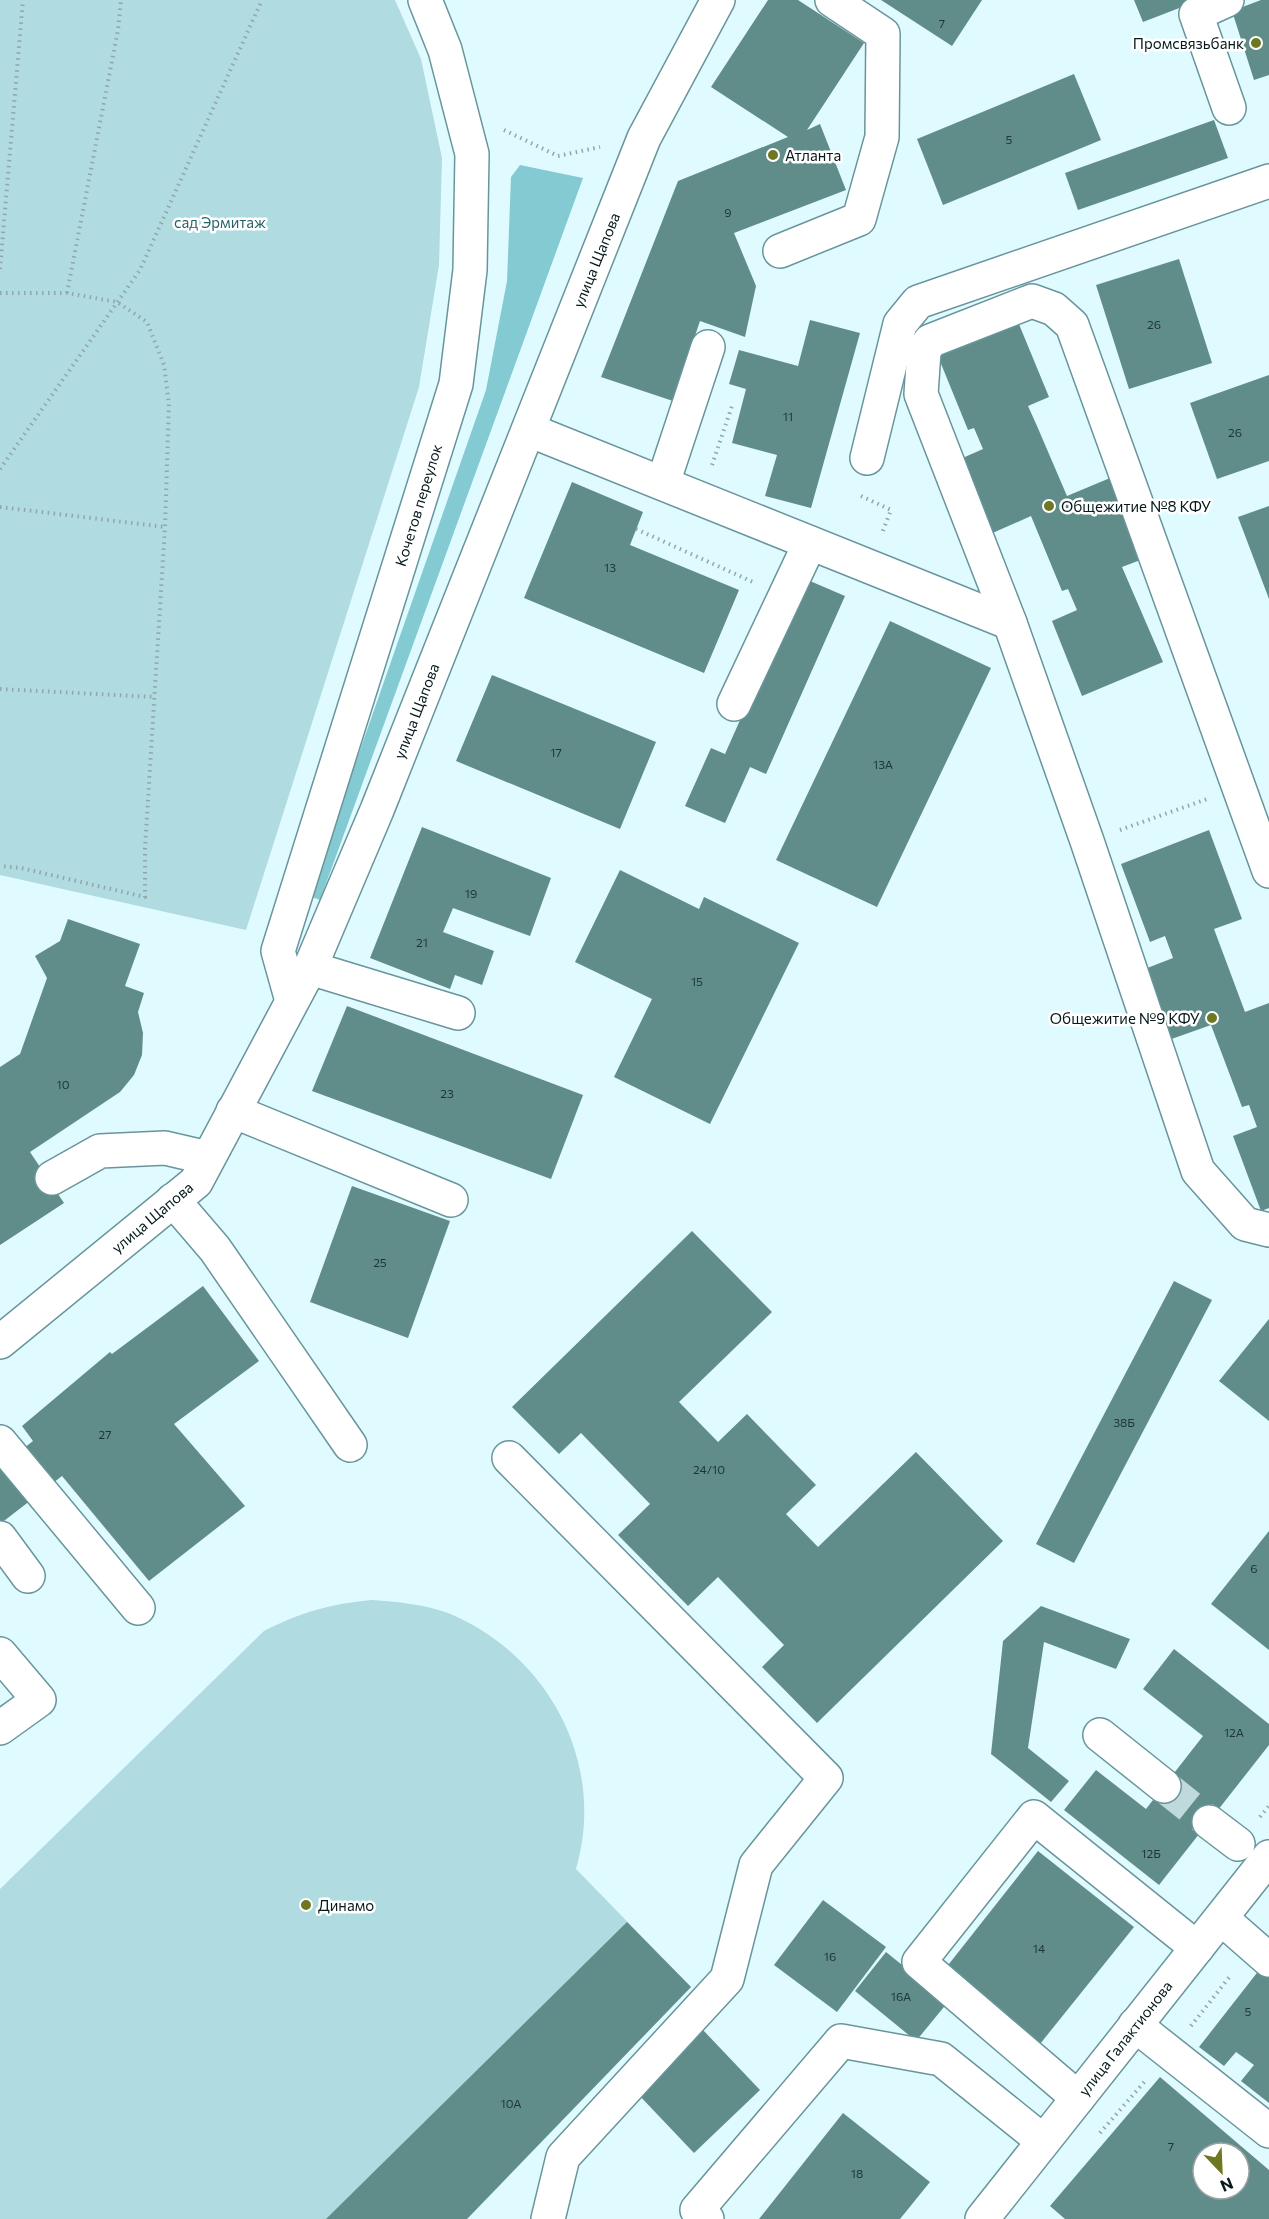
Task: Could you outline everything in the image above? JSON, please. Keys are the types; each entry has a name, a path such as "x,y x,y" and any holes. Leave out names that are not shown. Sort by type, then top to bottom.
{"street":[{"name":"Кочетов переулок","path":"292,1001 278,951 456,384 470,270 472,154 445,50 425,0"},
{"name":"улица Щапова","path":"0,1342 196,1182 309,968 377,810 644,138 718,0"},
{"path":"780,251 859,219 882,136 883,34 832,0"},
{"path":"1227,0 1196,14 1229,108"},
{"path":"867,458 900,324 918,302 1269,182"},
{"path":"1269,871 1072,325 1054,309 1032,301 930,340 924,351 921,394 1010,623 1087,841 1198,1171 1245,1224 1269,1230"},
{"path":"663,483 708,347"},
{"path":"529,430 1010,623"},
{"path":"734,704 810,543"},
{"path":"309,968 458,1013"},
{"path":"233,1111 452,1200"},
{"path":"52,1179 100,1151 165,1148 208,1158"},
{"path":"173,1200 215,1249 350,1445"},
{"path":"0,1442 138,1608"},
{"path":"509,1458 826,1779 756,1865 727,1979 563,2157 548,2219"},
{"path":"0,1538 28,1576"},
{"path":"0,1654 39,1700 0,1728"},
{"path":"1100,1735 1164,1786"},
{"path":"1078,2097 919,1962 1034,1817 1197,1948"},
{"path":"1209,1822 1238,1844"},
{"name":"улица Галактионова","path":"997,2214 1043,2141 1269,1857"},
{"path":"1221,1918 1269,1960"},
{"path":"1135,2025 1269,2131"},
{"path":"707,2219 697,2210 841,2041 941,2059 1043,2141"}],"path":[{"path":"0,269 23,0"},
{"path":"68,292 118,30 121,0"},
{"path":"0,470 140,270 262,0"},
{"path":"460,109 558,156"},
{"path":"0,293 68,292 117,302 147,322 164,365 168,404 165,527 154,697 145,897 21,868 0,866"},
{"path":"701,499 732,406"},
{"path":"867,458 859,495 891,510 869,567"},
{"path":"0,507 165,527"},
{"path":"636,529 785,596"},
{"path":"0,689 154,697"},
{"path":"1087,841 1238,788"}],"green space":[{"name":"сад Эрмитаж","path":"0,0 395,0 421,59 442,158 439,265 419,387 246,930 0,875"},
{"name":"Динамо","path":"372,1600 420,1605 448,1613 483,1631 515,1655 541,1684 561,1717 575,1752 583,1790 584,1829 576,1869 691,1987 467,2219 0,2219 0,1889 264,1631 316,1610"}],"shaded area":[{"path":"520,165 583,178 320,900 309,896 486,390 507,281 511,177"}],"building":[{"path":"768,0 798,0 864,43 807,130 820,124 846,190 734,233 756,286 745,337 700,321 673,401 601,377 678,181 788,137 711,87"},
{"path":"881,0 982,0 952,46"},
{"path":"1134,0 1200,0 1143,22"},
{"name":"Промсвязьбанк","path":"1261,0 1269,0 1269,75 1254,80 1232,11"},
{"path":"1074,74 1101,140 943,205 917,139"},
{"path":"1214,120 1228,158 1078,210 1065,173"},
{"path":"1179,259 1212,363 1129,389 1096,285"},
{"name":"Общежитие №8 КФУ","path":"1016,317 1049,397 1028,406 1067,496 1110,478 1143,559 1122,567 1163,662 1082,696 1052,621 1077,610 1068,589 1062,591 1031,516 988,535 958,460 983,449 974,428 968,430 935,349"},
{"path":"810,320 860,333 811,508 765,496 777,455 732,443 746,389 729,384 739,350 798,366"},
{"path":"1269,375 1269,461 1217,479 1190,403"},
{"path":"572,482 643,512 630,545 739,590 704,673 524,598"},
{"path":"1269,506 1269,599 1238,517"},
{"path":"803,578 845,596 766,774 750,767 725,823 685,806 711,748 725,754"},
{"path":"890,621 991,668 877,907 776,860"},
{"path":"492,675 656,742 620,829 456,761"},
{"path":"422,827 551,878 530,936 453,908 443,932 494,951 482,985 455,975 450,989 370,958"},
{"name":"Общежитие №9 КФУ","path":"1209,830 1242,919 1214,929 1245,1012 1269,1003 1269,1208 1261,1211 1233,1136 1257,1127 1249,1105 1242,1107 1211,1025 1163,1042 1137,972 1173,958 1165,936 1150,942 1121,864"},
{"path":"620,870 699,909 704,897 799,943 710,1124 614,1077 652,999 575,962"},
{"path":"68,919 140,944 125,986 144,993 138,1012 143,1033 142,1055 134,1075 120,1092 30,1152 64,1203 0,1245 0,1067 20,1054 47,978 35,956 60,941"},
{"path":"347,1006 583,1095 551,1179 312,1091"},
{"path":"352,1186 450,1221 408,1338 310,1302"},
{"path":"692,1231 772,1312 679,1402 718,1442 747,1414 816,1485 786,1514 818,1547 916,1452 1003,1541 817,1723 762,1667 784,1645 718,1577 688,1606 618,1535 650,1504 581,1433 559,1454 512,1407"},
{"path":"1174,1281 1212,1300 1074,1563 1036,1544"},
{"path":"203,1286 259,1361 174,1424 245,1506 149,1581 62,1476 0,1524 0,1467 33,1441 22,1426 110,1352 112,1354"},
{"path":"1269,1319 1269,1421 1219,1381"},
{"path":"1269,1531 1269,1650 1211,1604"},
{"path":"1041,1606 1130,1639 1116,1669 1044,1642 1028,1748 1069,1781 1051,1802 991,1754 1003,1641"},
{"path":"1174,1649 1269,1724 1269,1745 1159,1885 1064,1810 1096,1770 1146,1809 1203,1736 1143,1689"},
{"path":"1038,1851 1134,1927 1040,2044 945,1969"},
{"path":"823,1900 886,1947 837,2012 774,1965"},
{"path":"627,1922 691,1987 467,2219 326,2219"},
{"path":"886,1952 948,2002 916,2041 855,1991"},
{"path":"1260,1969 1269,1976 1269,2103 1241,2081 1254,2065 1236,2052 1224,2066 1199,2047"},
{"path":"703,2030 760,2090 694,2153 637,2093"},
{"path":"1160,2077 1235,2141 1191,2141 1191,2201 1251,2201 1251,2155 1269,2170 1269,2219 1065,2219 1050,2206"},
{"path":"843,2113 930,2182 900,2219 759,2219"}],"tunnel":[{"path":"1164,1786 1209,1822"}],"place":[{"name":"Промсвязьбанк","path":"1256,43"},
{"name":"Атланта","path":"773,155"},
{"name":"Общежитие №8 КФУ","path":"1049,506"},
{"name":"Общежитие №9 КФУ","path":"1212,1018"},
{"name":"Динамо","path":"306,1905"}]}
